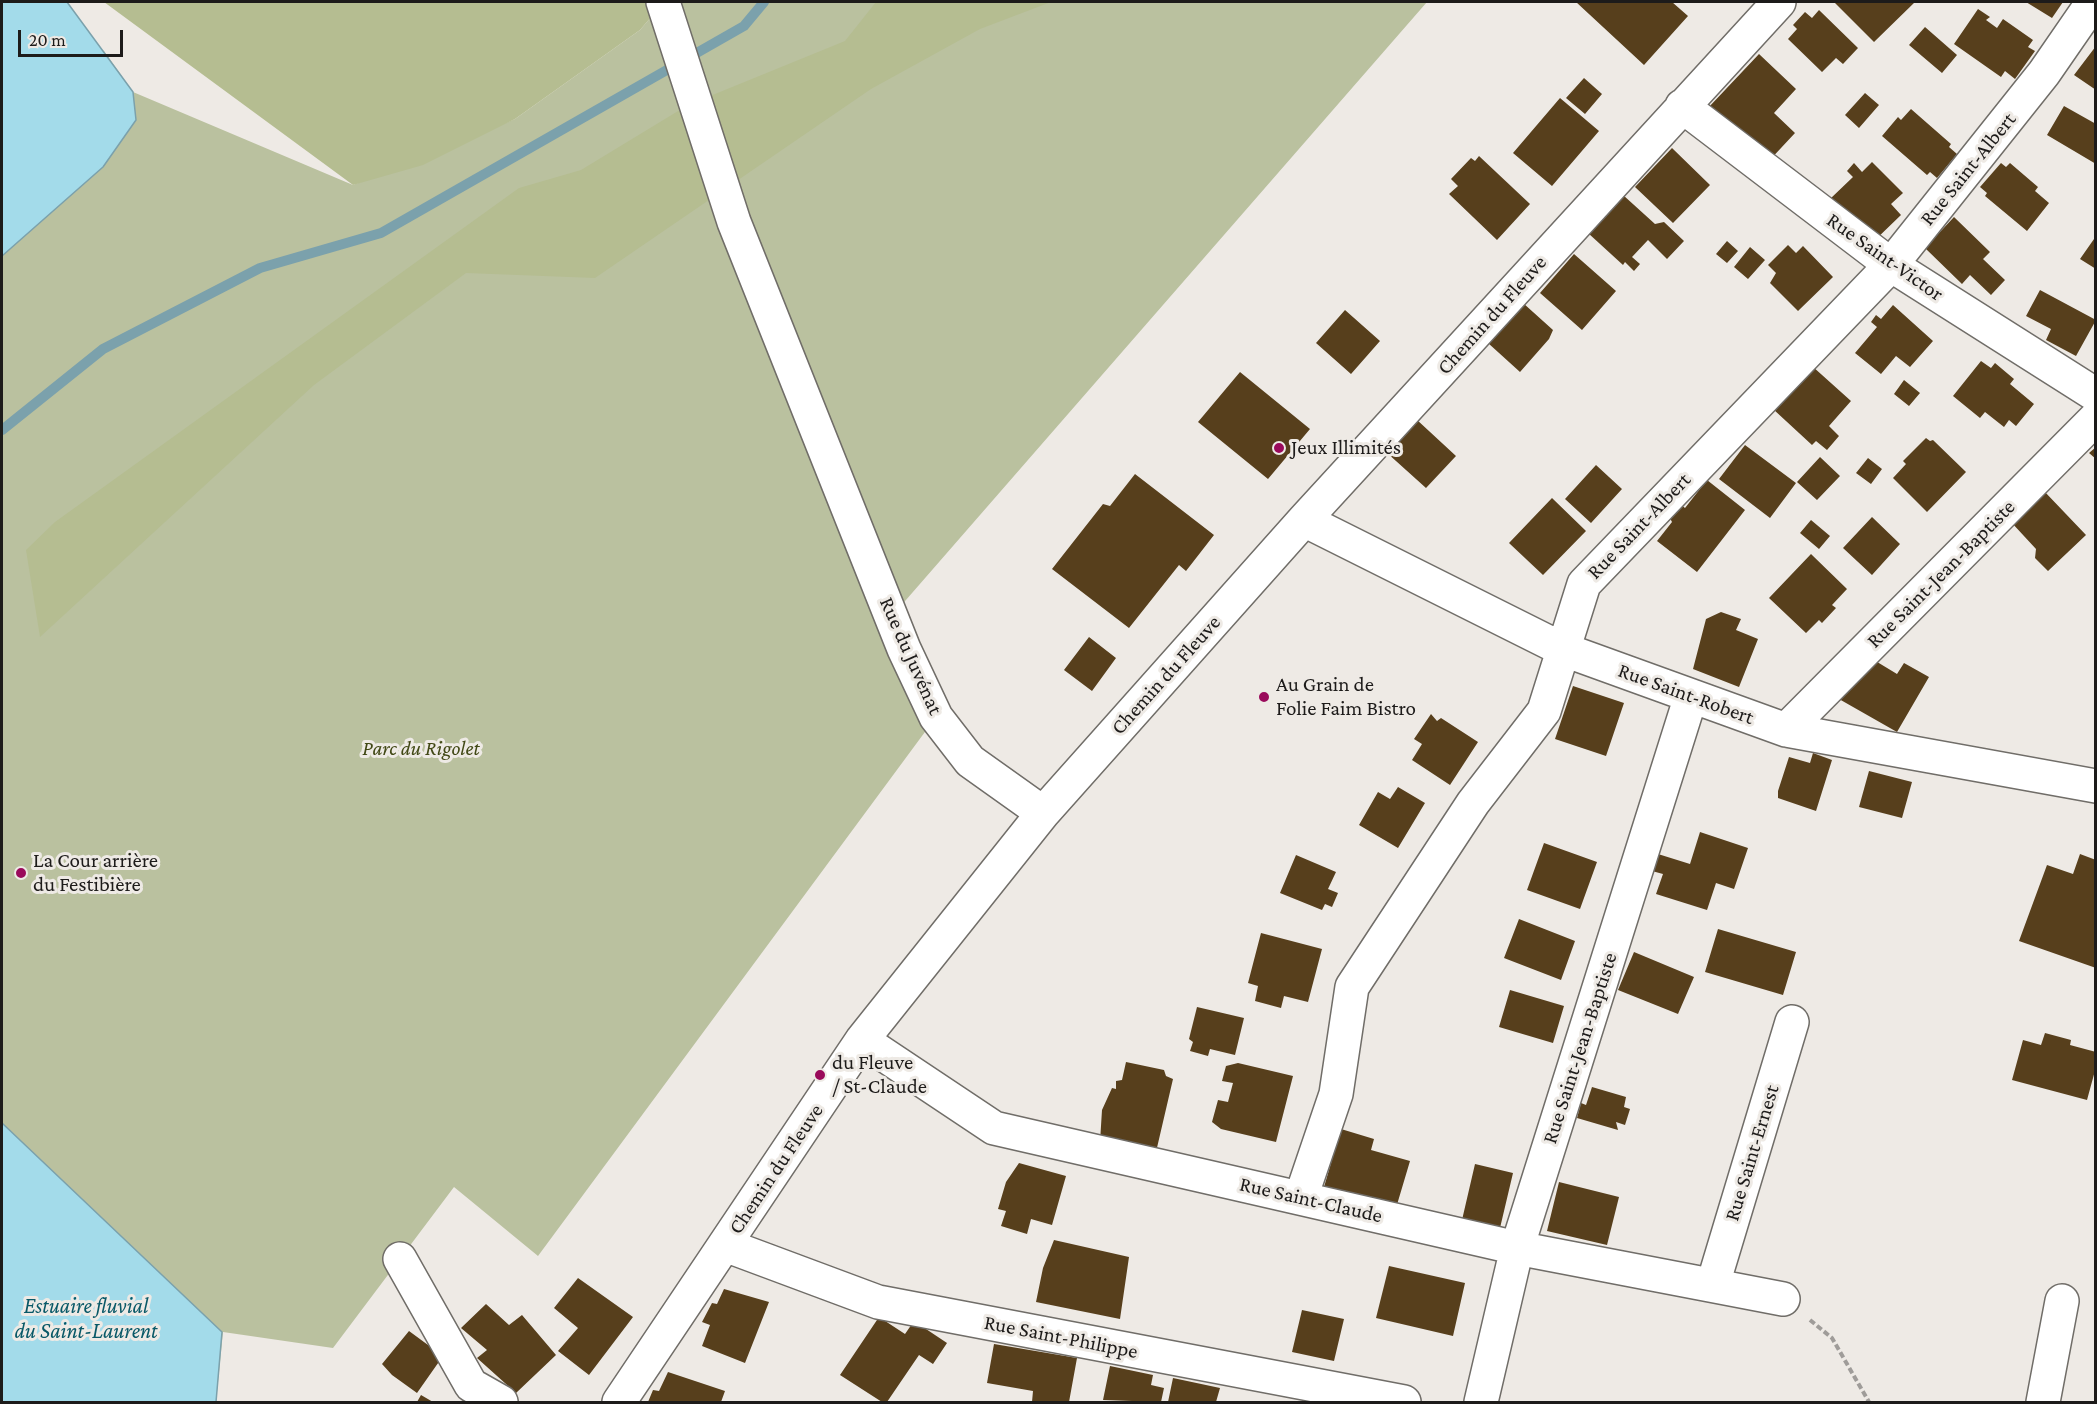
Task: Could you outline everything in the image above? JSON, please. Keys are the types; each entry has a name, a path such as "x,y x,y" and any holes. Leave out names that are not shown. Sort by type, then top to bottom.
{"street":[{"name":"Rue du Juvénat","path":"663,2 734,222 845,495 904,649 936,717 970,761 1043,813"},
{"name":"Chemin du Fleuve","path":"619,1402 862,1040 1043,813 1304,520 1779,2"},
{"name":"Rue Saint-Albert","path":"1301,1197 1336,1094 1352,987 1473,803 1544,711 1584,584 1891,265 2044,73 2093,2"},
{"name":"Rue Saint-Victor","path":"1682,106 1891,265 2096,395"},
{"name":"Rue Saint-Jean-Baptiste","path":"1786,730 2096,418"},
{"name":"Rue Saint-Robert","path":"1304,520 1562,649 1786,730 2096,786"},
{"name":"Rue Saint-Jean-Baptiste","path":"1482,1402 1517,1248 1691,696"},
{"name":"Rue Saint-Ernest","path":"1713,1284 1792,1022"},
{"name":"Rue Saint-Claude","path":"862,1040 994,1128 1517,1248 1783,1299"},
{"name":"Rue Saint-Philippe","path":"725,1245 878,1302 1404,1402"},
{"path":"399,1259 471,1385 501,1402"},
{"path":"2043,1402 2062,1301"}],"path":[{"path":"1783,1299 1832,1338 1869,1402"}],"green space":[{"name":"Parc du Rigolet","path":"2,2 104,51 133,92 353,185 515,119 640,30 664,2 1427,2 892,616 936,717 538,1256 454,1187 333,1348 223,1332 216,1402 2,1402"},
{"path":"104,2 664,2 640,30 515,119 423,165 353,185"},
{"path":"876,2 1051,2 980,29 871,89 595,278 466,273 314,385 40,637 26,550 55,522 519,188 581,170 688,105 845,41"}],"water":[{"path":"2,2 67,2 133,92 136,120 103,167 2,256"},
{"name":"Estuaire fluvial du Saint-Laurent","path":"2,1123 222,1332 216,1402 2,1402"}],"building":[{"path":"1576,2 1672,2 1688,16 1644,65"},
{"path":"1834,2 1915,2 1874,42"},
{"path":"2026,2 2063,2 2052,18"},
{"path":"1978,9 1990,17 1986,20 1997,28 2003,19 2033,40 2028,47 2035,51 2015,79 2005,71 2001,77 1954,44"},
{"path":"1819,10 1858,48 1843,64 1836,58 1822,72 1788,39 1797,29 1793,25 1805,12 1812,18"},
{"path":"1925,27 1957,55 1942,73 1909,45"},
{"path":"2096,46 2096,90 2074,75"},
{"path":"1759,54 1796,89 1774,113 1795,133 1767,163 1708,108"},
{"path":"1584,78 1602,94 1585,114 1566,98"},
{"path":"1865,93 1879,105 1859,128 1845,115"},
{"path":"1560,98 1599,131 1552,186 1513,153"},
{"path":"2064,106 2096,124 2096,164 2047,135"},
{"path":"1911,109 1951,144 1949,147 1957,154 1937,178 1930,172 1927,175 1882,136 1898,117 1901,120"},
{"path":"1672,148 1710,185 1673,223 1635,187"},
{"path":"1479,156 1530,204 1497,240 1449,194 1458,186 1451,179 1471,158 1475,161"},
{"path":"1872,162 1903,193 1891,204 1901,215 1872,243 1830,199 1853,177 1847,171 1854,163 1862,172"},
{"path":"2001,163 2006,167 2010,163 2038,187 2035,191 2049,203 2027,231 1985,196 1987,193 1980,187"},
{"path":"1623,195 1655,224 1664,222 1684,241 1667,259 1648,240 1632,257 1640,264 1634,271 1625,262 1623,265 1588,233"},
{"path":"1954,217 1990,252 1983,259 2005,280 1991,295 1970,275 1962,284 1925,248"},
{"path":"2094,239 2096,241 2096,269 2080,259"},
{"path":"1727,241 1738,251 1727,263 1716,254"},
{"path":"1788,245 1796,253 1803,246 1833,277 1798,311 1770,283 1776,273 1768,265"},
{"path":"1750,247 1765,260 1748,279 1734,267"},
{"path":"1574,254 1616,291 1582,330 1540,293"},
{"path":"2040,290 2096,320 2076,356 2046,340 2051,329 2026,316"},
{"path":"1523,303 1553,330 1549,339 1520,372 1488,343"},
{"path":"1893,305 1933,341 1910,367 1896,356 1881,374 1855,353 1877,327 1871,322 1876,315 1881,319"},
{"path":"1345,310 1380,341 1351,374 1316,343"},
{"path":"1981,361 1991,368 1995,363 2014,379 2010,384 2034,404 2016,426 2009,420 2004,427 1985,412 1980,418 1953,396"},
{"path":"1812,366 1851,401 1829,426 1839,436 1827,450 1816,441 1812,445 1773,409"},
{"path":"1240,372 1310,429 1268,479 1198,422"},
{"path":"1904,380 1920,393 1909,406 1894,394"},
{"path":"1416,419 1456,456 1426,488 1386,452"},
{"path":"1926,438 1933,440 1966,472 1927,512 1893,478 1906,464 1903,461"},
{"path":"1745,445 1796,483 1770,518 1719,479"},
{"path":"2096,447 2096,459 2089,453"},
{"path":"1820,457 1840,476 1817,500 1797,482"},
{"path":"1868,458 1882,469 1871,484 1856,473"},
{"path":"1596,465 1622,489 1591,523 1565,499"},
{"path":"1135,474 1214,535 1186,571 1179,565 1129,628 1052,569 1103,504 1110,506"},
{"path":"1707,480 1745,510 1697,572 1657,541 1672,522 1669,516 1679,503 1685,508"},
{"path":"2044,491 2086,535 2048,571 2035,558 2036,549 2011,522"},
{"path":"1552,498 1586,531 1543,575 1509,543"},
{"path":"1872,517 1900,544 1872,575 1843,548"},
{"path":"1811,520 1830,536 1819,549 1800,533"},
{"path":"1811,554 1847,589 1832,605 1836,608 1822,623 1819,620 1806,633 1769,598"},
{"path":"1721,612 1741,619 1736,630 1758,639 1739,687 1693,669 1706,619"},
{"path":"1089,637 1116,658 1092,691 1064,670"},
{"path":"1864,654 1897,674 1904,663 1929,677 1897,732 1839,699"},
{"path":"1573,686 1624,703 1606,756 1555,739"},
{"path":"1431,714 1437,721 1441,718 1478,742 1450,785 1412,760 1422,744 1414,739"},
{"path":"1813,753 1832,760 1816,811 1778,798 1778,791 1789,757 1810,763"},
{"path":"1869,771 1912,782 1902,818 1859,807"},
{"path":"1398,787 1425,803 1398,848 1359,825 1378,792 1390,799"},
{"path":"1700,832 1748,848 1734,889 1716,883 1707,910 1656,894 1663,874 1652,871 1658,854 1690,864"},
{"path":"1544,843 1597,862 1580,909 1527,890"},
{"path":"2080,854 2096,860 2096,968 2019,941 2047,865 2073,874"},
{"path":"1296,855 1336,872 1328,889 1338,893 1332,907 1325,904 1322,910 1280,893"},
{"path":"1519,919 1575,941 1561,980 1504,958"},
{"path":"1718,929 1796,952 1783,995 1705,972"},
{"path":"1261,933 1322,949 1308,1002 1284,996 1281,1008 1255,1001 1258,986 1248,983"},
{"path":"1634,952 1694,977 1678,1014 1618,990"},
{"path":"1510,990 1564,1006 1553,1043 1499,1027"},
{"path":"1197,1007 1244,1018 1235,1055 1210,1049 1208,1056 1190,1051 1193,1042 1189,1039"},
{"path":"2045,1033 2071,1040 2070,1045 2096,1052 2096,1067 2087,1100 2012,1080 2023,1040 2041,1045"},
{"path":"1126,1062 1164,1070 1166,1076 1173,1079 1156,1152 1100,1142 1102,1110 1112,1088 1116,1089 1116,1081 1122,1080"},
{"path":"1238,1063 1293,1076 1276,1142 1221,1129 1212,1122 1218,1100 1228,1102 1233,1083 1222,1081 1226,1066"},
{"path":"1592,1087 1626,1097 1624,1107 1630,1109 1625,1125 1616,1122 1618,1130 1577,1118 1581,1103 1586,1105"},
{"path":"1341,1129 1374,1139 1371,1150 1410,1161 1396,1208 1324,1187"},
{"path":"1019,1163 1066,1176 1052,1225 1031,1219 1027,1234 1001,1226 1006,1211 998,1209 1006,1182"},
{"path":"1475,1164 1513,1173 1500,1228 1462,1220"},
{"path":"1559,1182 1619,1197 1607,1245 1547,1231"},
{"path":"1054,1240 1129,1257 1120,1319 1036,1302 1043,1268"},
{"path":"1389,1266 1465,1283 1453,1336 1376,1318"},
{"path":"578,1278 633,1317 589,1375 558,1351 578,1328 554,1308"},
{"path":"724,1289 769,1302 745,1363 702,1346 710,1325 702,1322 712,1303 717,1304"},
{"path":"486,1304 509,1325 522,1315 556,1355 516,1393 477,1358 487,1350 461,1328"},
{"path":"1302,1310 1344,1319 1334,1361 1292,1352"},
{"path":"879,1317 905,1334 914,1321 947,1343 933,1364 919,1355 887,1402 882,1402 840,1375"},
{"path":"409,1331 443,1356 417,1393 392,1375 382,1364"},
{"path":"994,1344 1077,1358 1069,1402 1032,1402 1033,1391 987,1383"},
{"path":"1110,1366 1153,1375 1151,1385 1164,1388 1161,1402 1103,1400"},
{"path":"668,1372 725,1391 721,1402 648,1402 653,1390 659,1391"},
{"path":"1173,1378 1220,1388 1216,1402 1168,1402"},
{"path":"421,1395 433,1402 417,1402"}],"waterway":[{"path":"2,430 103,349 260,268 381,233 744,26 764,2"}],"place":[{"name":"Jeux Illimités","path":"1279,448"},
{"name":"Au Grain de Folie Faim Bistro","path":"1264,697"},
{"name":"La Cour arrière du Festibière","path":"21,873"},
{"name":"du Fleuve / St-Claude","path":"820,1075"}]}
